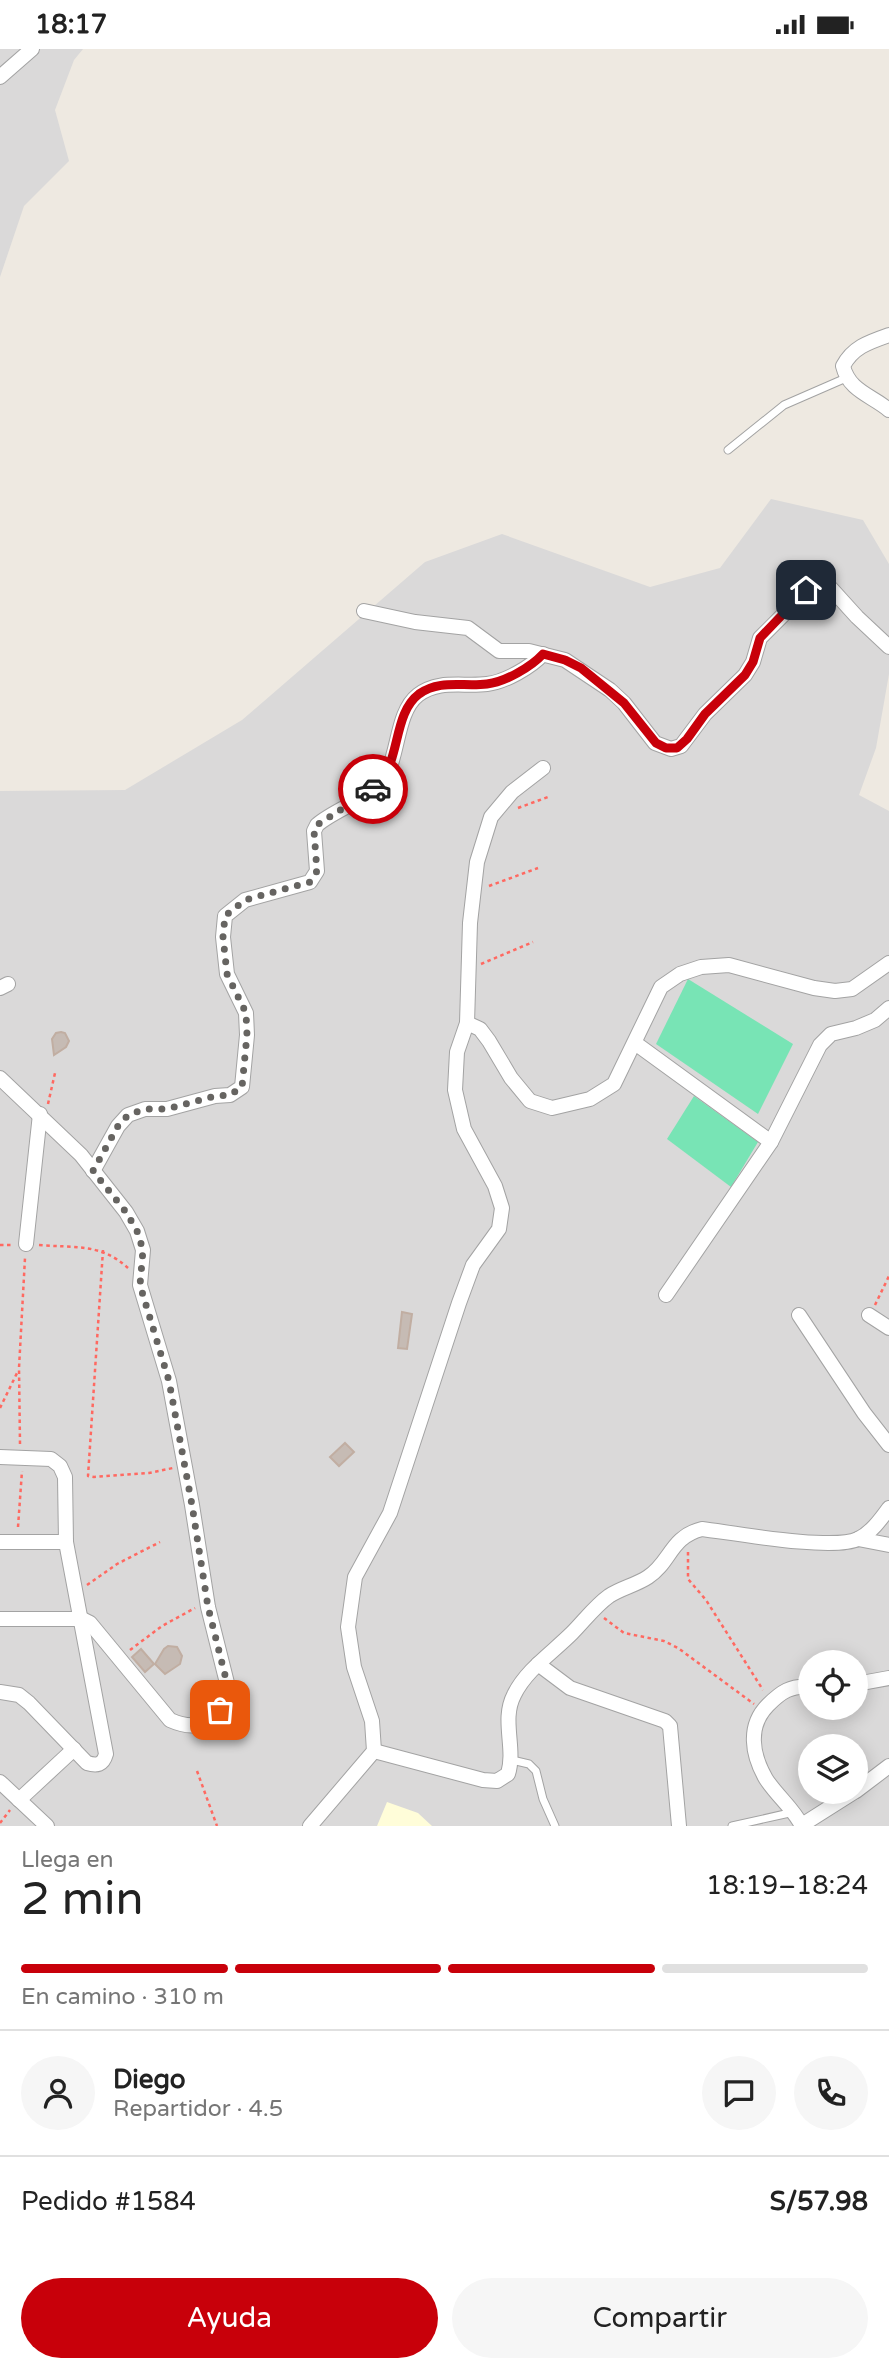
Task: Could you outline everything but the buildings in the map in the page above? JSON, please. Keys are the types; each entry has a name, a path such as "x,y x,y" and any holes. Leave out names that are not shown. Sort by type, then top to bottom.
{"street":[{"path":"0,76 32,49"},
{"path":"889,335 867,342 849,354 843,366 846,378 859,391 889,410"},
{"path":"364,611 415,622 468,628 499,651 529,651 565,660 588,674 624,703 656,743 671,749 681,746 705,714 745,675 753,662 760,638 812,586 828,585 889,647"},
{"path":"93,1171 118,1126 128,1115 145,1109 167,1109 215,1096 230,1095 242,1087 246,1056 246,1013 227,974 223,937 225,916 245,900 310,882 317,871 314,831 317,825 370,791 385,777 411,702 427,690 452,683 491,684 536,662 543,654"},
{"path":"310,1826 374,1751 372,1721 354,1667 348,1627 355,1577 390,1513 473,1265 499,1229 502,1208 495,1186 464,1129 455,1090 457,1052 467,1023 470,923 477,862 492,817 512,792 543,768"},
{"path":"467,1023 480,1029 511,1078 530,1101 552,1108 590,1100 614,1084 661,988 680,974 701,967 729,965 835,991 852,989 889,963"},
{"path":"666,1294 771,1142 820,1045 831,1034 875,1020 889,1008"},
{"path":"635,1043 771,1142"},
{"path":"0,1078 81,1155 137,1231 143,1250 140,1285 169,1381 208,1607 228,1687 226,1700 212,1719 200,1725 184,1727 170,1720 96,1630 82,1619 0,1619"},
{"path":"26,1244 43,1117"},
{"path":"799,1315 864,1413 889,1445"},
{"path":"869,1315 889,1328"},
{"path":"0,1457 51,1459 60,1466 65,1477 66,1542 106,1754 101,1764 87,1763 19,1695 0,1692"},
{"path":"858,1539 875,1525 889,1508"},
{"path":"374,1751 484,1780 497,1781 508,1774 512,1761 509,1708 514,1694 538,1664 593,1610 611,1594 648,1577 683,1536 702,1529 834,1544 858,1539 889,1545"},
{"path":"0,1542 66,1542"},
{"path":"538,1664 570,1688 665,1721 670,1726 679,1826"},
{"path":"868,1682 889,1678"},
{"path":"798,1686 786,1689 767,1707 755,1724 754,1749 766,1780 795,1811 802,1825 835,1804"},
{"path":"19,1800 74,1749"},
{"path":"868,1781 889,1766"},
{"path":"0,1782 47,1826"}],"lane":[{"path":"727,450 784,405 846,378"},
{"path":"512,1761 529,1764 536,1771 543,1799 555,1826"},
{"path":"732,1826 795,1811"}],"path":[{"path":"514,809 548,797"},
{"path":"474,892 538,868"},
{"path":"470,969 533,942"},
{"path":"43,1117 55,1073"},
{"path":"17,1542 23,1457 19,1437 19,1368 26,1244 103,1250 116,1257 140,1285"},
{"path":"103,1250 89,1476 149,1473 173,1468"},
{"path":"869,1315 889,1276"},
{"path":"0,1408 19,1368"},
{"path":"683,1536 688,1546 688,1579 706,1600 767,1707"},
{"path":"75,1582 84,1587 117,1564 160,1542"},
{"path":"119,1658 162,1626 196,1608"},
{"path":"593,1610 624,1633 664,1641 678,1648 767,1707"},
{"path":"197,1771 217,1826"}],"shaded area":[{"path":"0,49 83,49 74,60 55,110 69,161 24,206 0,277"},
{"path":"771,499 863,520 889,564 889,674 876,748 859,795 889,811 889,1826 0,1826 0,791 125,790 242,720 425,562 502,534 650,587 720,568"},
{"path":"387,1802 418,1813 432,1826 377,1826"}],"green space":[{"path":"688,979 793,1044 758,1114 656,1044"},
{"path":"694,1096 758,1142 731,1187 667,1139"}],"way so far":[{"path":"220,1710 226,1700 228,1687 208,1607 169,1381 140,1285 143,1250 137,1231 126,1212 93,1171 118,1126 128,1115 145,1109 167,1109 215,1096 230,1095 237,1093 242,1087 247,1035 246,1013 227,974 223,937 225,916 233,907 259,894 310,882 317,871 314,831 317,825 373,789"}],"route":[{"path":"373,789 385,777 406,710 418,695 452,683 491,684 536,662 543,654 581,668 624,703 656,743 671,749 677,748 705,714 750,669 762,635 772,628 806,590"}]}
